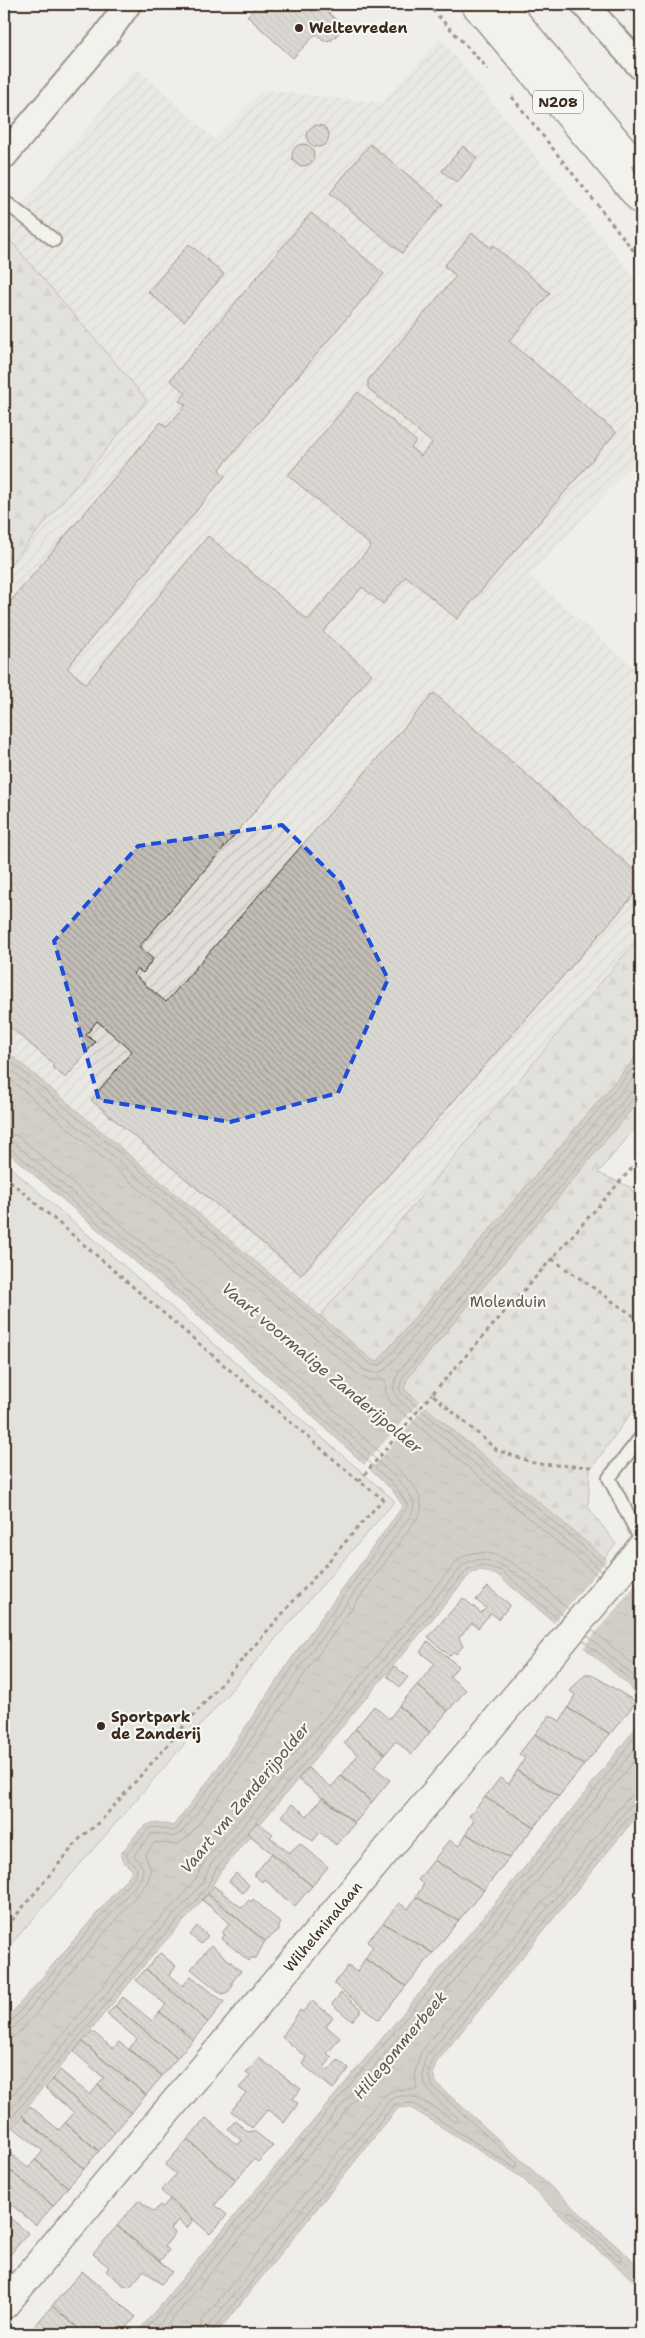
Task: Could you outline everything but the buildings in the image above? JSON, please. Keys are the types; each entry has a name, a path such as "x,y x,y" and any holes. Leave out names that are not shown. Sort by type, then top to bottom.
{"main road":[{"name":"N208","path":"475,4 641,200"},
{"name":"N208","path":"501,4 641,171"},
{"name":"Wilhelminalaan","path":"4,2305 635,1556"}],"street":[{"path":"4,156 106,35 128,4"},
{"path":"584,4 641,67"}],"lane":[{"path":"4,201 54,240"},
{"path":"641,1437 609,1478 641,1540"}],"path":[{"path":"427,4 491,72"},
{"path":"510,94 641,260"},
{"path":"359,1481 432,1394 641,1158"},
{"path":"4,1176 359,1481 383,1499 99,1823 82,1836 4,1930"},
{"path":"552,1259 641,1321"},
{"path":"432,1394 497,1450 537,1464 596,1467"},
{"path":"630,1422 641,1407"}],"highlighted area":[{"path":"282,825 340,882 388,979 338,1093 230,1122 99,1100 54,941 138,846"}],"shaded area":[{"path":"441,39 641,286 641,408 631,422 634,463 529,576 641,674 641,933 320,1316 4,1049 4,572 147,400 4,233 4,227 137,68 214,139 263,90 381,103"}],"green space":[{"path":"4,233 147,400 4,572"},
{"path":"641,935 641,1051 378,1361 372,1361 320,1316"},
{"name":"Molenduin","path":"641,1098 641,1121 598,1173 630,1187 641,1205 641,1399 590,1470 588,1507 616,1544 604,1558 404,1389 407,1379"},
{"name":"Sportpark de Zanderij","path":"4,1162 395,1501 4,1952"}],"water":[{"path":"4,1049 373,1361 378,1361 641,1051 641,1098 407,1379 404,1389 641,1588 641,1811 436,2063 433,2074 437,2084 641,2268 641,2287 582,2236 521,2177 409,2107 398,2108 216,2334 136,2334 558,1827 634,1730 639,1718 639,1708 630,1686 499,1576 482,1570 471,1573 220,1872 198,1905 153,1955 4,2135 4,2022 133,1871 122,1860 122,1852 138,1832 148,1824 155,1823 173,1826 215,1772 296,1652 403,1506 392,1490 280,1386 4,1149"}],"pier":[{"path":"421,1400 427,1405 369,1472 363,1466"},
{"path":"608,1558 638,1582 582,1649 553,1624"}],"place":[{"name":"Weltevreden","path":"299,28"},
{"name":"Sportpark de Zanderij","path":"101,1726"}],"water label":[{"name":"Vaart voormalige Zanderijpolder","path":"322,1368"},
{"name":"Vaart vm Zanderijpolder","path":"245,1798"},
{"name":"Hillegommerbeek","path":"400,2045"}]}
